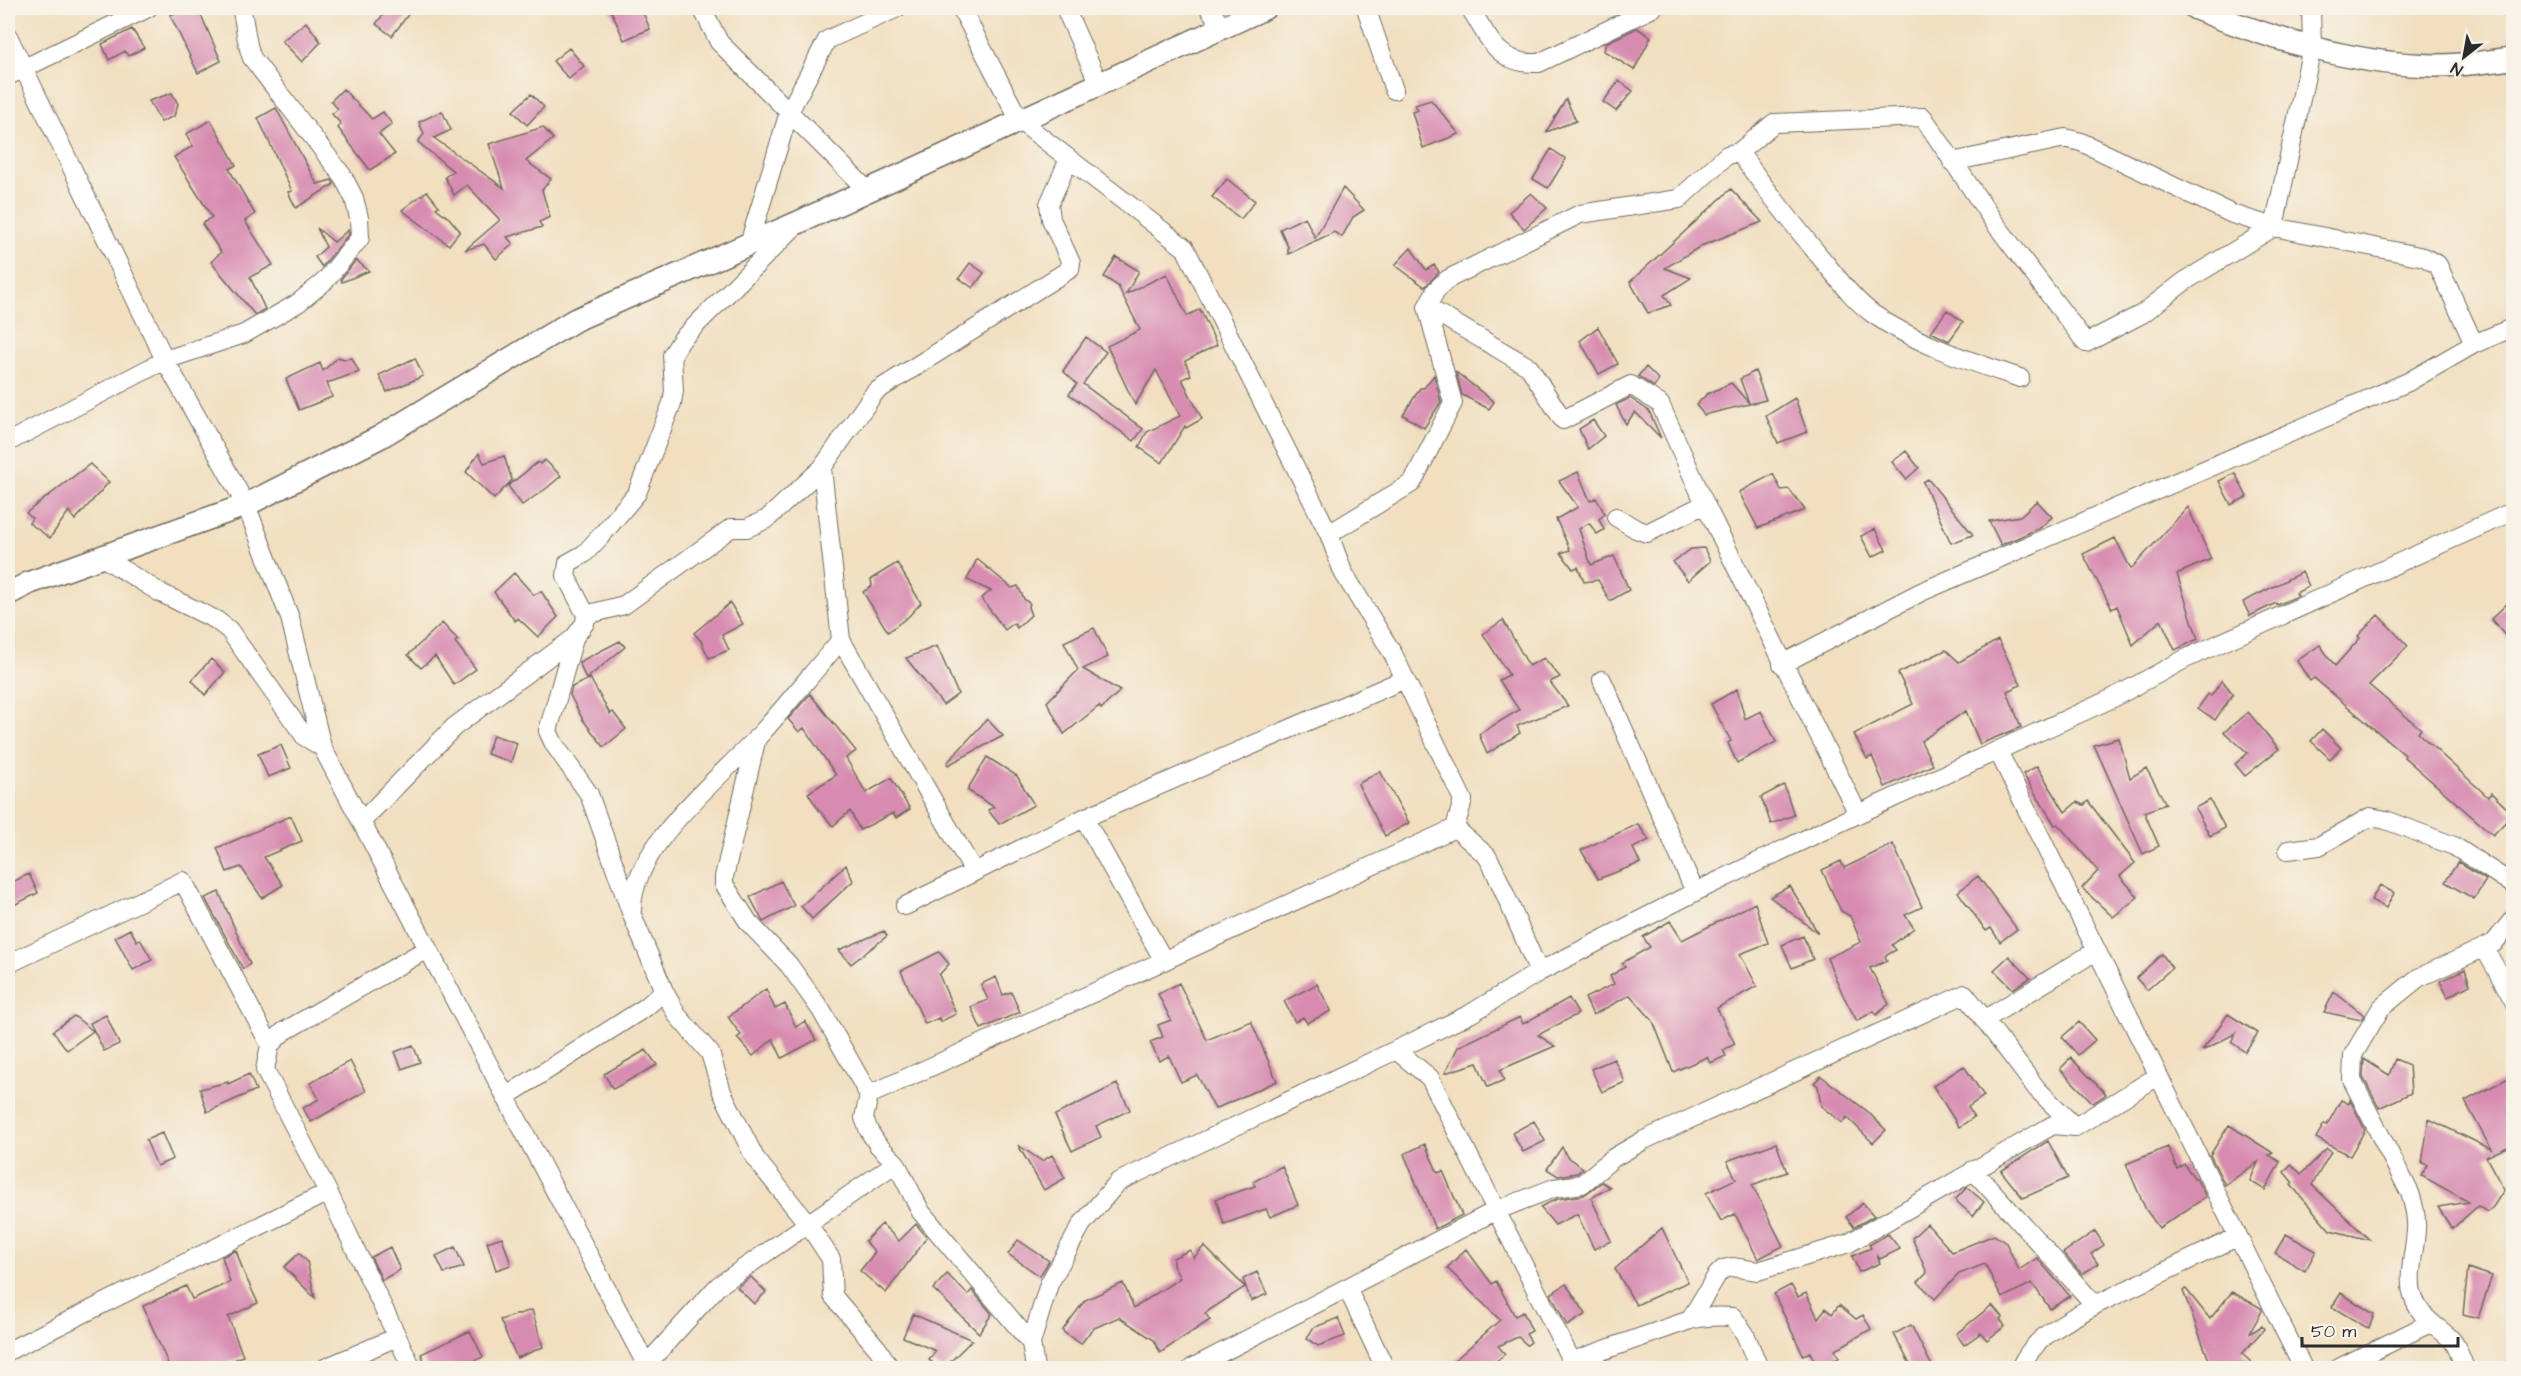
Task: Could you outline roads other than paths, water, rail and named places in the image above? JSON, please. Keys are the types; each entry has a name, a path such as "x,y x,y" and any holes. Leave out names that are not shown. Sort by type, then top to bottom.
{"street":[{"path":"15,73 148,8"},
{"path":"8,442 165,360 244,334 298,303 325,281 360,238 359,218 354,198 342,175 252,58 246,43 247,28 241,8"},
{"path":"702,8 719,42 867,190"},
{"path":"749,244 789,112 827,40 897,8"},
{"path":"868,1095 1455,828 1464,800 1393,654 1342,572 1329,534 1185,248 1020,121 961,8"},
{"path":"1065,8 1099,84"},
{"path":"1209,8 1222,27"},
{"path":"8,594 29,583 246,505 380,437 575,320 797,223 1265,8"},
{"path":"1366,8 1394,90"},
{"path":"1470,8 1497,52 1511,60 1527,64 1539,63 1653,8"},
{"path":"2195,8 2230,22 2312,47 2373,59 2422,66 2514,58"},
{"path":"1329,534 1412,483 1453,403 1427,307 1436,290 1449,279 1580,214 1679,199 1727,155 1739,152 1774,123 1923,117 1994,222 2086,343 2142,314 2185,281 2274,227 2312,47 2311,8"},
{"path":"8,36 15,73 165,360 246,505 290,618 322,747 647,1367 718,1286 896,1163"},
{"path":"1952,162 2066,138 2081,142 2232,214 2274,227 2424,257 2438,265 2474,344"},
{"path":"1739,152 1799,231 1871,313 1902,332 1959,358 2020,378"},
{"path":"586,615 624,605 731,528 747,528 767,519 822,468 875,392 1070,268 1071,263 1051,219 1049,204 1069,159"},
{"path":"361,822 454,727 574,638 585,623 586,615 566,576 566,569 568,563 584,554 600,537 637,493 672,403 674,392 672,355 682,339 797,223"},
{"path":"1427,307 1529,367 1563,420 1631,385 1660,404 1782,664 1858,814"},
{"path":"1782,664 1921,592 2408,382 2474,344 2514,327"},
{"path":"822,468 841,640 974,872"},
{"path":"1616,517 1636,529 1647,532 1705,504"},
{"path":"1035,1368 1031,1343 1049,1284 1082,1224 1118,1182 1470,1014 1539,972 1695,892 1858,814 2113,698 2185,659 2514,511"},
{"path":"102,557 159,592 216,620 229,630 304,737 322,747"},
{"path":"574,638 548,731 554,744 589,794 632,915 664,991 677,1015 710,1053 722,1092 755,1158 808,1224 831,1259 833,1296 891,1368"},
{"path":"632,915 632,896 656,844 758,737 841,640"},
{"path":"905,906 1084,818 1405,679"},
{"path":"1602,680 1695,892"},
{"path":"758,737 724,884 749,923 789,964 821,1010 868,1095 864,1118 869,1131 878,1145 896,1163 921,1212 1031,1343"},
{"path":"1998,751 2302,1368"},
{"path":"2288,850 2319,846 2370,817 2386,820 2454,846 2514,885"},
{"path":"1084,818 1164,961"},
{"path":"1455,828 1487,856 1539,972"},
{"path":"8,964 183,881 270,1045"},
{"path":"2465,1368 2453,1341 2420,1312 2413,1297 2411,1283 2416,1227 2415,1208 2410,1193 2352,1080 2353,1055 2381,1008 2418,978 2494,943 2514,918"},
{"path":"412,1368 328,1192 265,1070 270,1045 283,1032 427,949"},
{"path":"2485,949 2514,1001"},
{"path":"1984,1020 2096,951"},
{"path":"505,1097 646,1007 664,991"},
{"path":"1192,1368 1495,1211 1554,1188 1582,1185 1614,1158 1644,1140 1965,994 2037,1089 2075,1127"},
{"path":"1396,1050 1430,1078 1572,1365 1690,1320 1704,1316 1712,1318 1720,1316 1733,1317 1745,1334 1759,1368"},
{"path":"1690,1320 1723,1269 1732,1267 1758,1271 1849,1243 2053,1125 2075,1127 2158,1076"},
{"path":"1973,1170 2096,1305"},
{"path":"8,1351 328,1192"},
{"path":"2020,1368 2025,1356 2045,1335 2096,1305 2237,1237"},
{"path":"1347,1288 1385,1368"},
{"path":"2339,1368 2430,1323"},
{"path":"325,1368 397,1337"}]}
